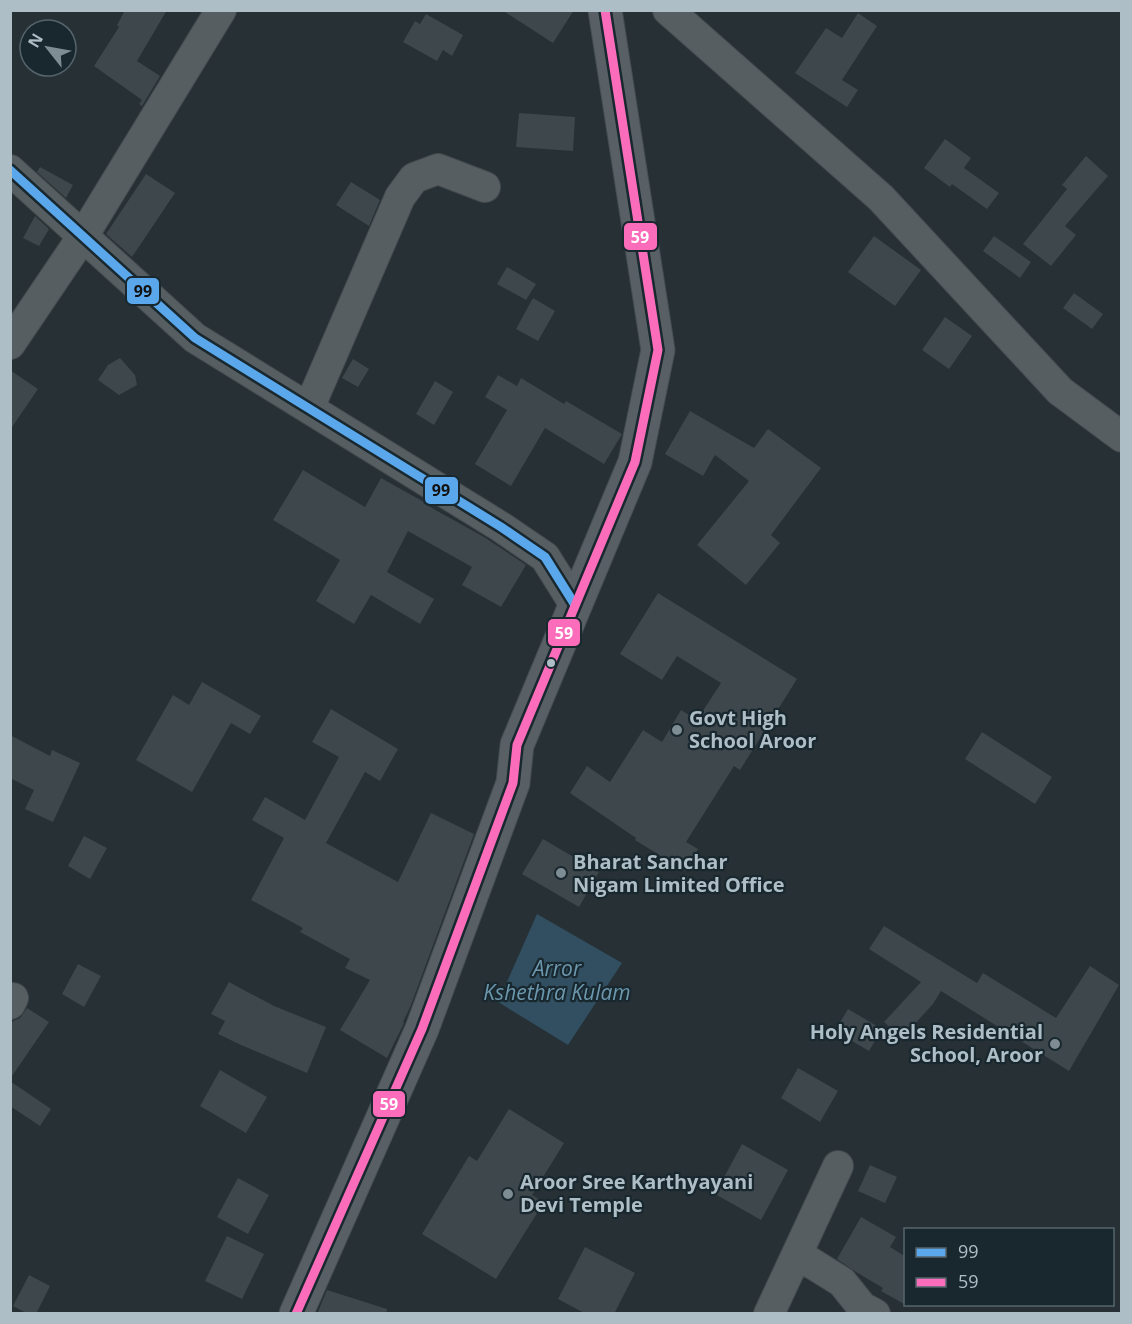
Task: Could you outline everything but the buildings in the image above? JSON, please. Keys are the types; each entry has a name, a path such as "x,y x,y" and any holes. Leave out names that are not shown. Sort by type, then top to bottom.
{"main road":[{"path":"296,1314 422,1029 513,783 517,745 635,462 658,350 605,10"}],"street":[{"path":"10,344 83,237 221,10"},
{"path":"668,10 881,198 1060,391 1122,437"},
{"path":"309,408 400,197 414,178 438,169 485,187"},
{"path":"10,170 195,338 545,556 575,605"},
{"path":"769,1314 838,1166"},
{"path":"797,1254 842,1281 862,1306 875,1314"}],"water":[{"name":"Arror Kshethra Kulam","path":"537,914 622,963 568,1045 498,1002"}],"transit line":[{"name":"59","path":"296,1314 422,1029 513,783 517,745 635,462 658,350 605,10"},
{"name":"99","path":"10,170 195,338 501,527 545,557 575,605"}],"place":[{"name":"Govt High School Aroor","path":"677,730"},
{"name":"Bharat Sanchar Nigam Limited Office","path":"561,873"},
{"name":"Holy Angels Residential School, Aroor","path":"1055,1044"},
{"name":"Aroor Sree Karthyayani Devi Temple","path":"508,1194"}]}
